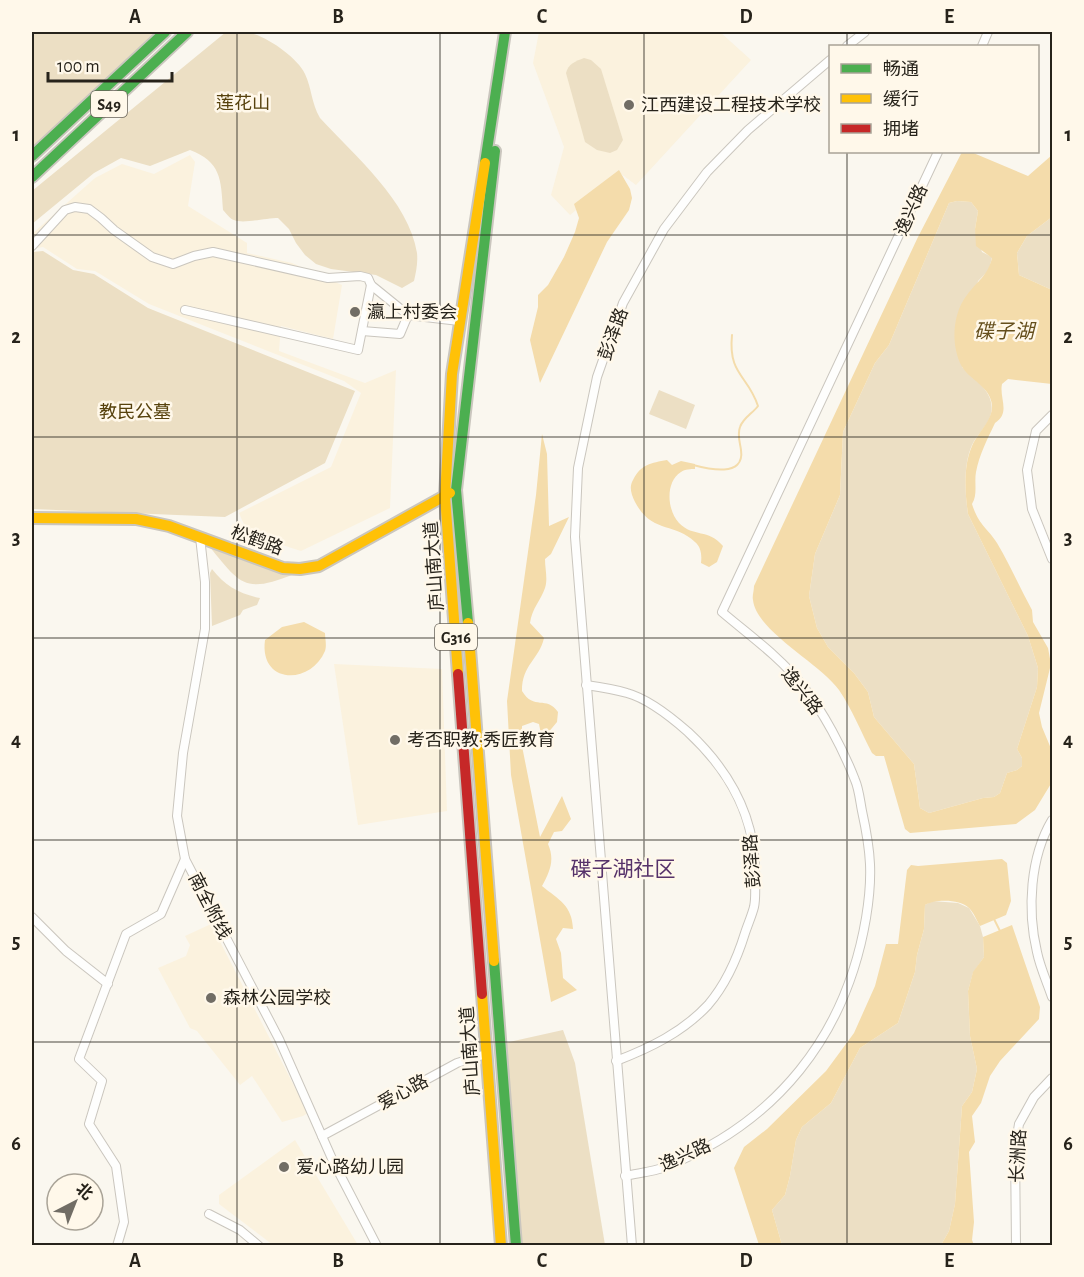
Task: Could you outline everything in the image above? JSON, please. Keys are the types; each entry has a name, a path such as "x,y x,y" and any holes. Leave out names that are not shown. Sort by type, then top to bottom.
{"main road":[{"name":"S49","path":"32,156 165,32"},
{"name":"S49","path":"32,177 187,32"},
{"name":"庐山南大道","path":"501,1245 486,1054 450,493 452,374 506,32"},
{"name":"庐山南大道","path":"514,32 494,161 450,493 471,660 516,1245"},
{"name":"松鹤路","path":"32,518 136,519 169,526 283,568 300,569 319,566 450,493"}],"street":[{"path":"848,45 865,32"},
{"name":"彭泽路","path":"632,1245 575,537 578,468 597,377 623,303 664,229 706,172 748,130 829,62"},
{"name":"逸兴路","path":"625,1176 663,1168 706,1147 749,1121 791,1081 818,1048 846,992 861,947 871,890 870,850 856,781 826,722 802,685 770,652 722,612 938,153"},
{"path":"32,246 65,210 75,207 89,209 152,257 173,264 213,252 328,278 360,276 368,278 371,285 408,315 459,321"},
{"path":"185,310 358,350 371,285"},
{"path":"362,331 400,334 408,315"},
{"path":"1053,415 1036,431 1027,470 1032,509 1053,560"},
{"name":"南全附线","path":"200,537 205,582 205,629 183,753 177,816 185,859 279,1039 322,1136 375,1244"},
{"name":"彭泽路","path":"586,685 628,693 654,706 679,724 710,752 735,789 749,823 755,863 754,905 729,976 708,1005 685,1026 650,1048 616,1061"},
{"path":"1053,819 1041,838 1032,902 1037,952 1053,997"},
{"path":"117,1245 124,1222 116,1166 89,1124 102,1081 79,1059 126,934 161,914 185,859"},
{"path":"32,917 66,951 108,984"},
{"name":"爱心路","path":"322,1136 457,1063 486,1054"},
{"name":"长洲路","path":"1016,1245 1015,1148 1019,1124 1034,1097 1053,1078"},
{"path":"209,1214 240,1230 259,1245"}],"shaded area":[{"name":"江西建设工程技术学校","path":"539,32 720,32 751,60 636,185 620,173 570,215 551,195 564,147 533,63"},
{"path":"190,155 195,162 188,206 247,243 247,253 292,263 342,285 333,339 281,326 279,351 365,383 396,370 390,508 301,551 248,534 239,513 331,467 361,393 344,381 149,304 95,271 77,269 43,247 32,249 32,234 95,178 122,164 154,174"},
{"name":"考否职教·秀匠教育","path":"334,664 442,669 447,811 358,825"},
{"name":"森林公园学校","path":"211,924 308,1113 303,1116 282,1122 252,1076 240,1085 197,1031 190,1028 158,968 186,956 190,945 185,936"},
{"name":"爱心路幼儿园","path":"295,1140 358,1245 273,1245 219,1204 219,1195"}],"green space":[{"path":"32,32 157,32 32,149"},
{"name":"莲花山","path":"226,32 245,32 261,37 288,54 301,67 320,118 364,163 392,197 403,215 412,234 417,253 414,281 402,288 376,275 331,269 316,264 305,255 289,229 278,218 243,221 233,219 223,210 220,181 214,166 190,150 150,166 121,158 94,173 32,224 32,191"},
{"path":"584,58 591,60 601,69 623,140 617,150 610,153 597,150 585,142 566,73 570,65"},
{"path":"971,202 978,211 975,229 982,252 992,257 989,270 978,281 962,367 984,389 992,409 988,421 972,445 967,461 968,514 1028,636 1038,668 1037,687 1017,749 1022,758 1022,766 1007,773 1000,793 994,797 929,813 920,808 914,764 874,717 868,692 854,673 828,647 817,628 809,596 815,554 840,495 843,432 875,363 889,345 949,203"},
{"path":"1052,217 1052,290 1019,275 1017,253 1027,236"},
{"name":"教民公墓","path":"43,251 73,270 94,274 148,308 355,391 325,463 225,517 32,509 32,252"},
{"path":"659,390 695,405 686,429 649,414"},
{"path":"208,545 294,574 264,584 244,582 228,569"},
{"path":"212,569 233,588 260,598 257,605 243,610 240,615 212,626 210,573"},
{"path":"932,901 958,903 969,908 980,926 983,937 984,957 973,973 968,991 970,1036 977,1069 972,1092 962,1106 955,1204 949,1231 941,1245 782,1245 772,1210 785,1195 796,1140 802,1127 831,1103 860,1048 898,1023 915,972 924,929 925,905"},
{"path":"563,1030 575,1063 605,1245 522,1245 505,1043"}],"water":[{"name":"碟子湖","path":"961,153 973,153 1028,176 1052,155 1052,217 1027,236 1017,253 1019,275 1052,290 1052,384 1008,379 1002,384 1002,415 995,423 979,459 972,504 980,522 997,543 1006,560 1032,610 1033,622 1048,648 1051,664 1039,713 1052,751 1052,782 1035,810 1016,824 910,833 905,829 884,756 876,756 872,753 839,690 765,623 757,612 753,600 754,586 918,237","holes":["971,202 978,211 975,229 976,246 992,258 985,274 971,290 958,311 955,339 961,365 987,393 992,410 988,421 972,446 967,462 968,514 1028,636 1038,668 1037,687 1017,749 1022,758 1022,766 1007,773 1000,793 994,797 929,813 920,808 914,764 874,717 868,692 854,673 828,647 817,628 809,596 815,554 840,495 843,432 875,363 889,345 949,203"]},
{"path":"619,170 630,189 632,198 629,210 607,242 540,383 530,340 538,307 538,295 548,285 575,232 579,218 574,204"},
{"path":"542,434 547,454 549,526 569,517 551,554 545,559 546,585 530,623 544,638 525,674 522,691 531,700 549,704 558,712 557,722 547,734 541,734 539,724 533,722 522,726 522,746 540,837 562,796 571,819 562,831 554,832 548,844 551,865 542,886 564,904 570,914 573,929 563,928 556,939 561,953 563,978 577,990 551,1002 511,775 507,701 536,495"},
{"path":"667,460 672,465 681,461 695,464 695,469 684,470 672,482 670,504 675,517 685,528 712,537 723,546 717,562 709,567 701,563 701,551 695,542 649,519 632,496 632,483 639,471 651,463"},
{"path":"304,622 325,633 325,651 318,662 298,675 277,672 265,655 265,640 282,627"},
{"path":"1002,859 1007,863 1011,901 1006,915 980,926 971,910 960,903 941,901 925,905 924,929 915,972 898,1023 860,1048 831,1103 802,1127 796,1140 785,1195 772,1210 782,1245 759,1245 734,1168 744,1147 767,1129 826,1071 854,1033 875,986 886,944 898,944 907,870 911,865"},
{"path":"1012,925 1040,1007 1039,1019 1000,1061 990,1076 981,1103 972,1116 975,1142 969,1152 974,1245 941,1245 949,1231 955,1204 962,1106 972,1092 977,1069 970,1036 968,991 973,972 984,957 983,937"}],"waterway":[{"path":"693,465 724,470 737,465 741,459 740,427 758,406 733,359 732,335"},
{"path":"994,919 1001,933"}],"traffic: fast":[{"path":"32,156 165,32"},
{"path":"32,177 187,32"},
{"path":"485,163 505,32"},
{"path":"468,623 456,490 495,151"},
{"path":"494,961 516,1246"}],"traffic: slow":[{"path":"458,674 445,496 452,374 485,163"},
{"path":"32,518 136,519 169,526 283,568 300,569 319,566 450,493"},
{"path":"468,623 494,961"},
{"path":"482,994 501,1246"}],"traffic: jam":[{"path":"458,674 482,994"}],"place":[{"name":"江西建设工程技术学校","path":"629,105"},
{"name":"瀛上村委会","path":"355,312"},
{"name":"考否职教·秀匠教育","path":"395,740"},
{"name":"森林公园学校","path":"211,998"},
{"name":"爱心路幼儿园","path":"284,1167"}],"district":[{"name":"碟子湖社区","path":"623,869"}]}
